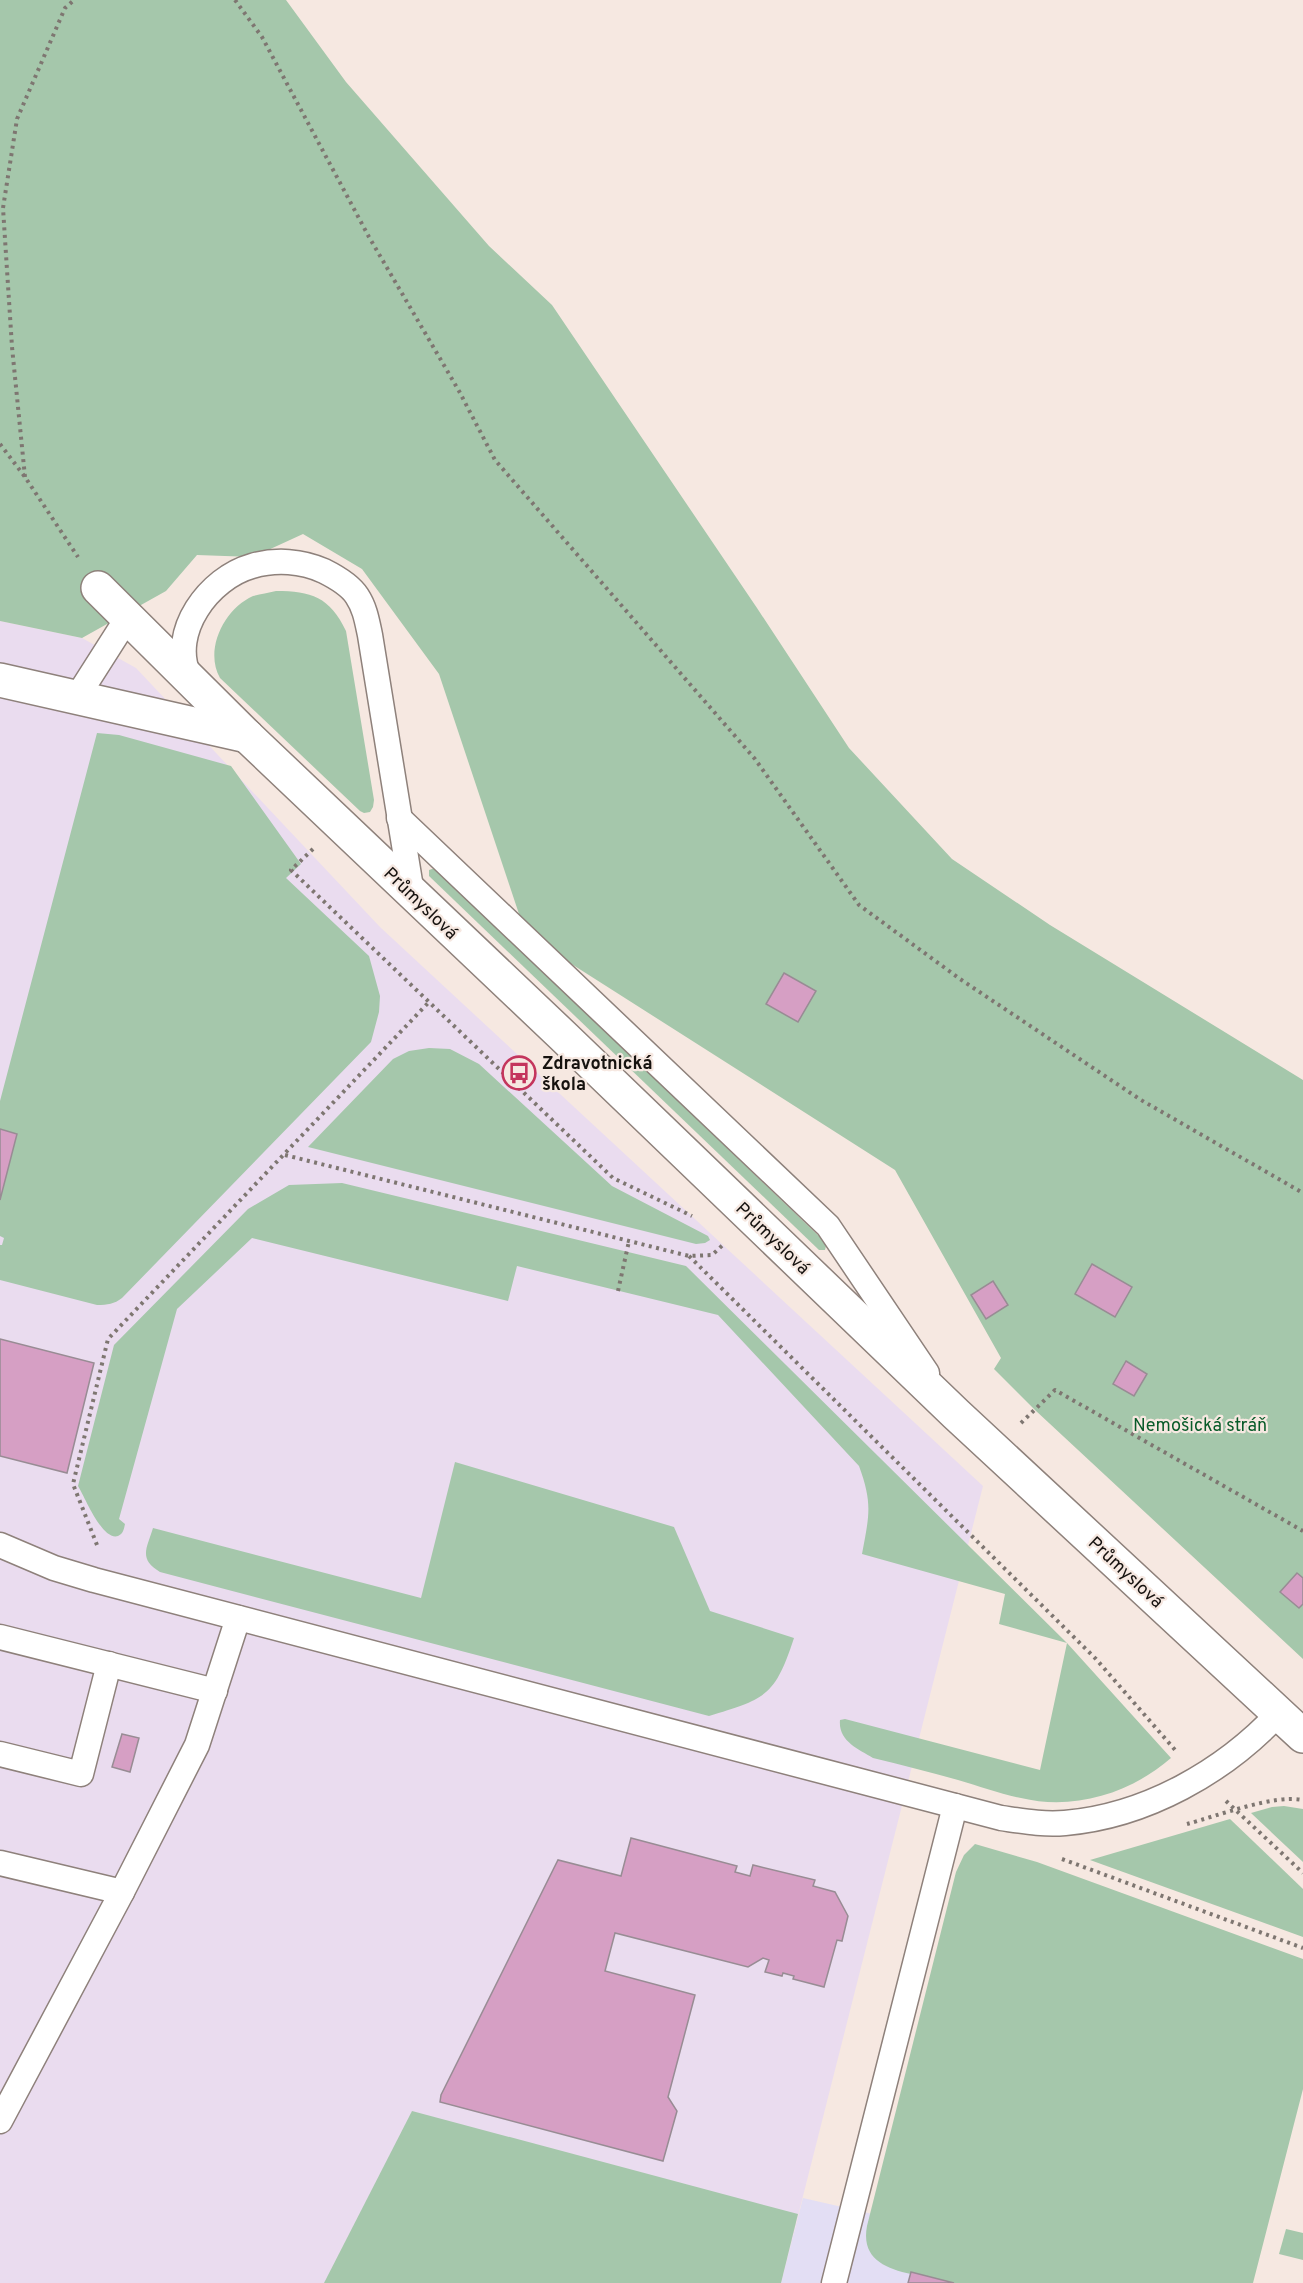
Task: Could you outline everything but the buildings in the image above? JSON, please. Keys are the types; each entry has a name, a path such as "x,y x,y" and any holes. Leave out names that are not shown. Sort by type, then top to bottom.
{"street":[{"name":"Průmyslová","path":"98,588 247,736 956,1414 1303,1736"},
{"path":"0,680 247,736"}],"lane":[{"path":"189,676 183,658 186,632 202,602 229,577 252,566 280,562 314,567 339,579 356,595 365,611 412,894"},
{"path":"77,697 128,617"},
{"path":"399,818 828,1226 956,1414"},
{"path":"0,1545 54,1568 93,1580 1001,1818 1033,1823 1063,1823 1094,1819 1168,1795 1233,1756 1259,1734 1278,1713"},
{"path":"0,2121 197,1745 237,1618"},
{"path":"0,1637 214,1691"},
{"path":"0,1754 81,1774 109,1664"},
{"path":"834,2283 955,1806"},
{"path":"0,1863 122,1892"}],"path":[{"path":"25,477 12,347 3,208 17,119 65,8 74,0"},
{"path":"235,0 262,37 369,237 459,391 495,460 755,759 859,905 960,979 1141,1100 1303,1193"},
{"path":"0,444 25,477 98,588"},
{"path":"339,824 291,870 613,1178 695,1218"},
{"path":"93,1580 100,1554 73,1484 108,1339 429,1002"},
{"path":"284,1155 689,1256 1096,1659 1199,1777 1303,1873"},
{"path":"618,1291 629,1241"},
{"path":"993,1448 1055,1390 1303,1531"}],"shaded area":[{"path":"0,621 82,638 136,668 380,927 983,1486 781,2283 0,2283"},
{"path":"803,2198 890,2218 911,2272 954,2283 781,2283"}],"green space":[{"name":"Nemošická stráň","path":"0,0 286,0 346,82 489,246 552,305 849,748 952,859 1050,925 1303,1080 1303,1659 1035,1410 994,1369 1001,1358 895,1170 526,935 439,674 362,569 303,534 253,557 197,555 166,591 82,638 0,621"},
{"path":"276,591 299,592 318,598 333,610 346,631 374,800 370,812 360,811 220,678 214,655 220,631 226,620 233,610 253,596"},
{"path":"97,733 119,735 231,766 301,864 286,878 369,956 380,996 379,1012 371,1042 122,1298 111,1304 97,1305 0,1280 0,1245 4,1238 0,1236 0,1101"},
{"path":"435,868 824,1241 825,1250 819,1250 429,876 429,870"},
{"path":"429,1048 450,1049 479,1064 612,1186 708,1236 710,1240 696,1244 308,1147 393,1059 409,1051"},
{"path":"342,1183 686,1266 1067,1643 999,1624 1005,1594 862,1554 868,1501 859,1466 718,1315 517,1266 508,1301 252,1238 177,1309 119,1519 125,1524 124,1529 118,1536 112,1536 100,1525 78,1486 114,1345 248,1209 289,1185"},
{"path":"455,1462 674,1527 710,1611 794,1638 774,1684 756,1699 744,1705 709,1716 160,1572 147,1558 147,1547 153,1528 421,1598"},
{"path":"1067,1643 1171,1758 1138,1781 1120,1789 1101,1796 1061,1802 1021,1798 873,1758 855,1748 842,1734 840,1720 845,1719 1040,1770"},
{"path":"1284,1806 1303,1809 1303,1862 1251,1813"},
{"path":"1230,1819 1303,1889 1303,1937 1090,1860"},
{"path":"975,1844 1037,1862 1303,1959 1303,2089 1253,2283 954,2283 892,2268 884,2265 871,2254 866,2237 867,2226 956,1872 964,1855"},
{"path":"412,2111 798,2214 781,2283 324,2283"},
{"path":"1286,2229 1303,2233 1303,2260 1279,2254"}],"place":[{"name":"Zdravotnická škola","path":"519,1073"}]}
